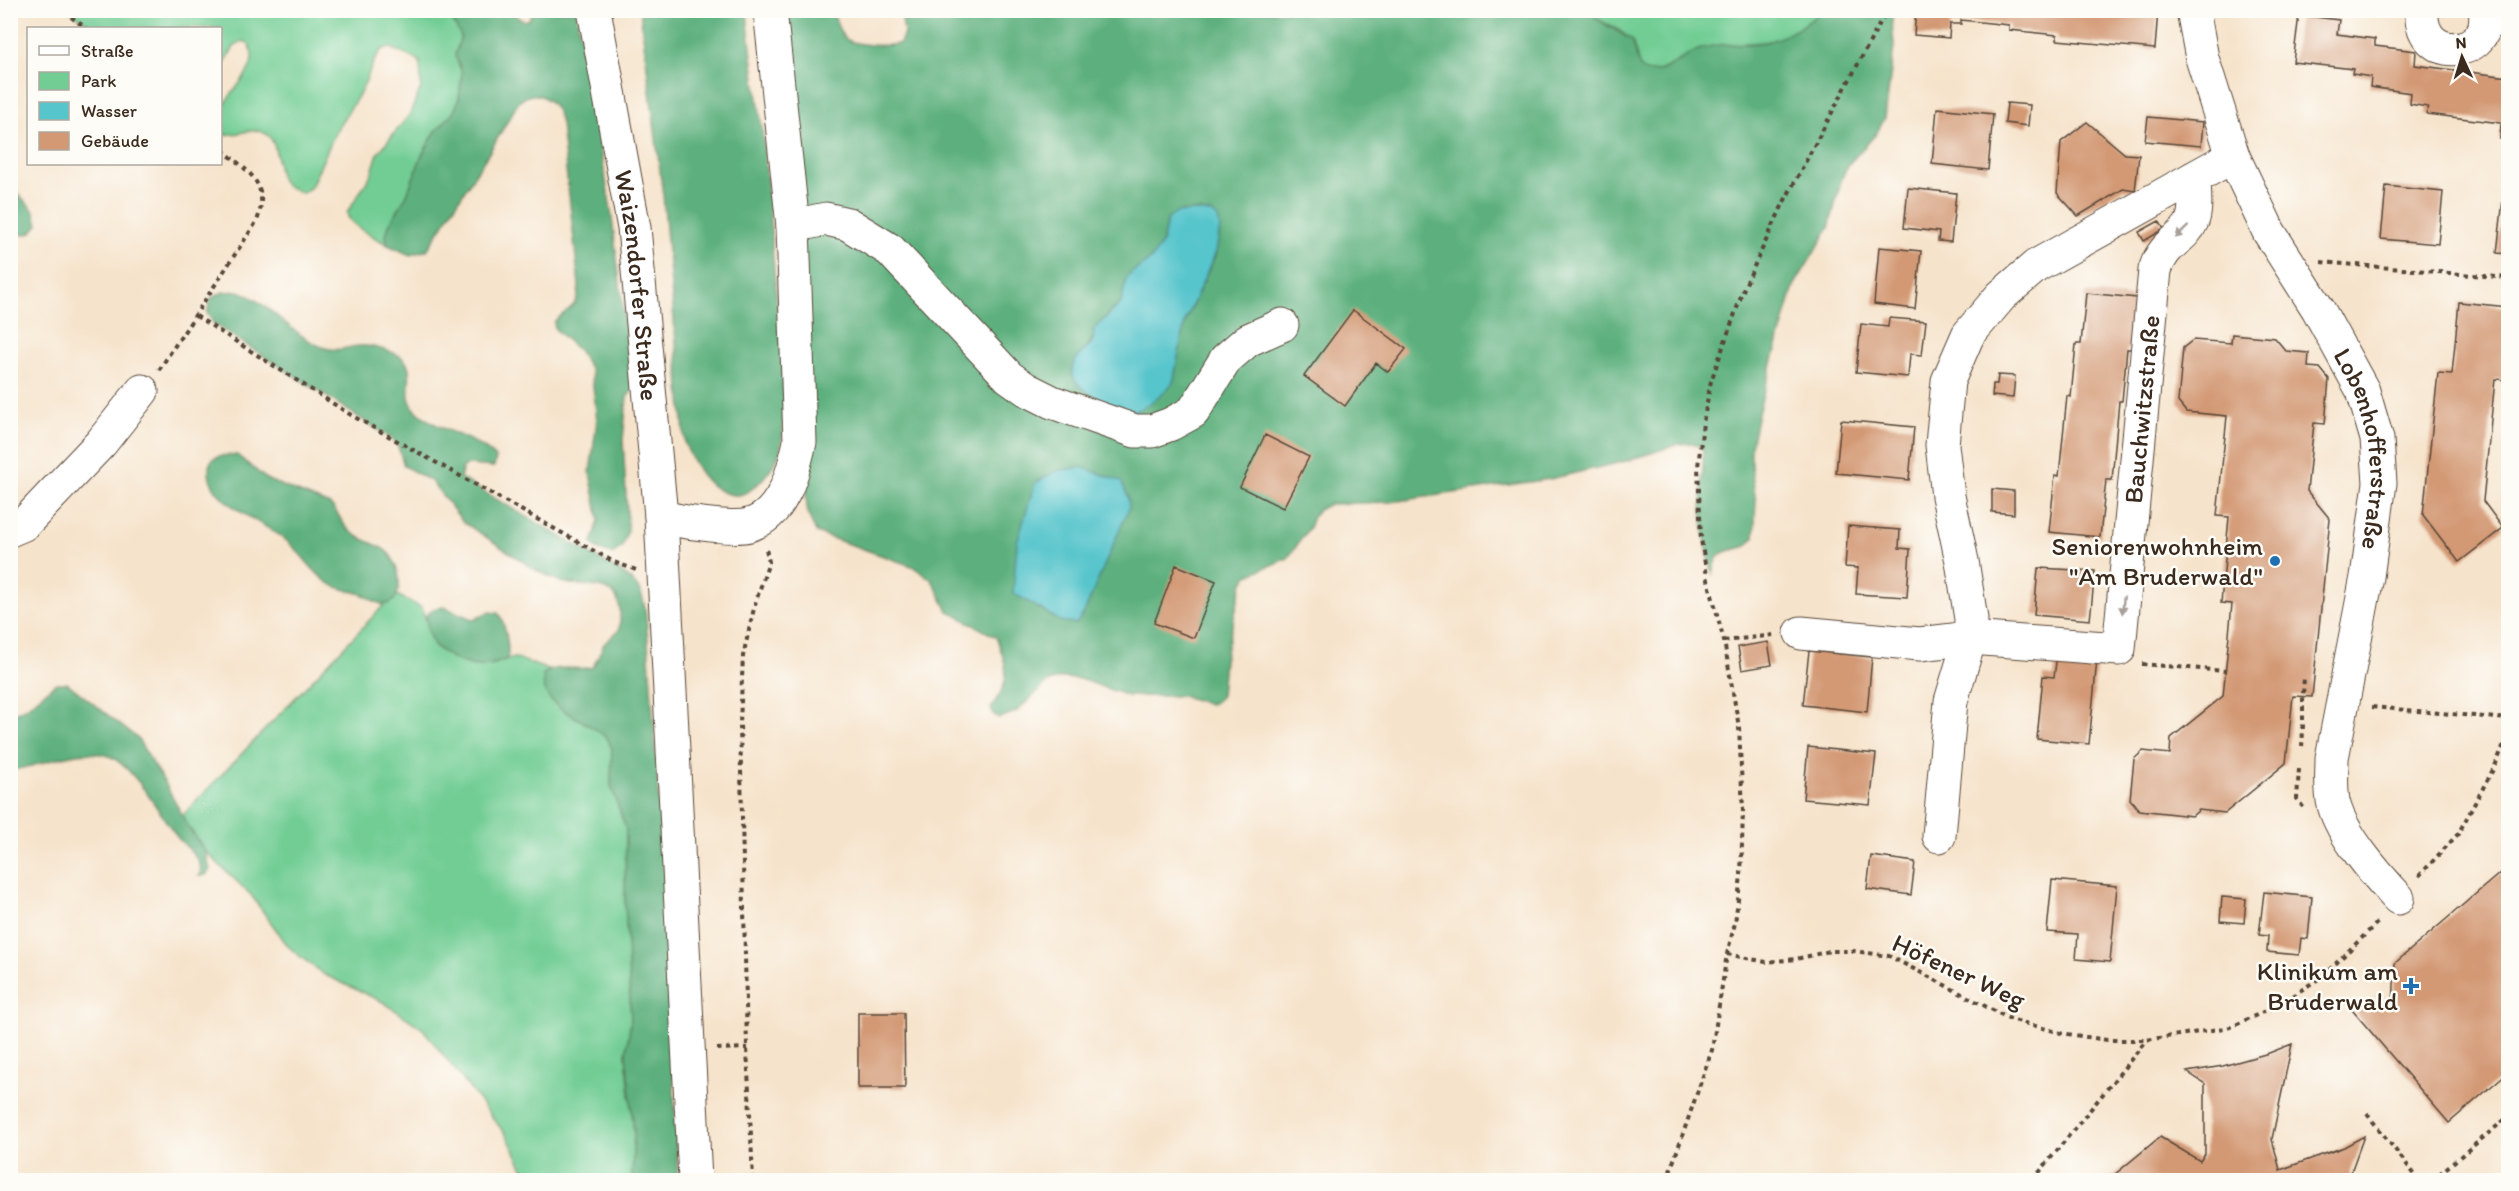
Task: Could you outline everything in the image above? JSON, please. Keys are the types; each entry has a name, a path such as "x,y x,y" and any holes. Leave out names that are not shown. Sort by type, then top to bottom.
{"street":[{"path":"662,516 679,522 718,526 746,526 759,521 785,492 793,473 800,442 793,226 770,10"},
{"name":"Lobenhofferstraße","path":"2193,10 2202,58 2233,156 2269,232 2300,280 2363,391 2378,450 2380,483 2367,577 2332,758 2333,804 2365,860 2398,898"},
{"path":"2422,10 2422,21 2426,34 2436,44 2449,49 2463,48 2475,42 2483,31 2485,10"},
{"name":"Waizendorfer Straße","path":"594,13 634,228 662,516 695,1180"},
{"path":"1939,836 1951,701 1970,638 1971,619 1962,561 1948,496 1942,445 1948,381 1968,335 2001,296 2036,266 2233,156"},
{"name":"Bauchwitzstraße","path":"2119,649 2155,270 2158,258 2169,244 2188,228 2193,219 2194,178"},
{"path":"793,226 826,219 848,224 890,250 1009,377 1026,389 1052,402 1135,431 1152,431 1193,412 1226,359 1248,340 1282,325"},
{"path":"10,530 24,524 101,443 142,391"},
{"path":"1801,633 1920,644 1970,638 2119,649"}],"path":[{"path":"1667,1180 1712,1050 1727,954 1735,923 1740,876 1743,810 1739,727 1724,641 1707,576 1701,538 1698,467 1703,423 1711,381 1744,288 1784,202 1887,10"},
{"path":"71,17 85,27"},
{"path":"142,391 165,363 257,221 262,198 255,178 222,150"},
{"path":"2300,280 2323,261 2508,278"},
{"path":"196,316 351,415 614,562 643,571 665,563"},
{"path":"753,1180 747,1048 740,724 743,656 755,604 769,562 759,521"},
{"path":"1724,641 1801,633"},
{"path":"2119,649 2138,664 2225,671"},
{"path":"2341,705 2508,719"},
{"name":"Höfener Weg","path":"1727,954 1766,962 1796,959 1830,951 1854,951 1889,956 2010,1019 2061,1033 2096,1038 2146,1040 2230,1027 2277,1005 2323,976 2376,925 2458,834 2495,766 2508,735"},
{"path":"2033,1180 2146,1040"},
{"path":"2367,1114 2419,1180"},
{"path":"2432,1180 2508,1118"}],"green space":[{"path":"1894,10 1892,20 1894,46 1885,118 1876,134 1847,166 1829,228 1794,286 1758,413 1751,446 1756,503 1754,538 1747,546 1724,552 1717,558 1713,574 1705,540 1703,516 1703,452 1702,448 1693,443 1679,444 1630,460 1550,479 1391,502 1330,504 1319,509 1288,558 1248,575 1242,584 1224,660 1221,695 1217,701 1210,704 1182,696 1128,696 1080,679 1061,678 1048,682 1016,712 999,718 991,709 1003,688 1006,674 996,637 948,611 932,580 912,566 817,533 812,523 808,514 806,494 811,452 782,11 831,11 838,28 848,40 880,45 900,43 904,33 901,11 1590,11 1597,19 1632,40 1640,68 1655,72 1707,47 1761,43 1786,35 1802,27 1821,11","holes":["1202,211 1219,236 1215,256 1185,322 1173,383 1141,409 1133,411 1092,395 1085,351 1107,315 1123,301 1125,285 1130,274 1151,259 1159,248 1167,220 1180,212"]},
{"path":"70,11 447,11 462,36 455,55 462,72 459,99 454,112 436,131 422,155 406,197 389,225 386,235 388,245 358,227 347,213 371,175 378,153 410,114 421,87 420,61 391,48 382,49 374,61 362,90 336,131 311,187 303,193 286,186 282,180 274,145 266,134 255,130 222,133 222,109 252,61 252,52 248,43 242,41 234,47 222,67 222,27 93,27"},
{"path":"447,11 514,11 519,18 526,21 530,18 532,11 576,11 611,210 633,390 627,397 623,440 628,530 622,547 612,554 597,549 592,543 599,520 590,473 597,420 591,370 579,351 555,329 554,322 575,303 579,285 561,124 551,103 539,95 532,95 518,103 427,250 410,255 388,245 386,235 389,225 406,197 422,155 436,131 454,112 459,99 462,73 455,55 461,36"},
{"path":"640,11 747,11 762,128 782,358 784,414 781,447 775,462 756,486 740,494 724,493 709,483 697,468 685,444 663,195"},
{"path":"1590,11 1822,11 1799,28 1774,40 1712,49 1652,72 1640,68 1632,45 1623,33 1597,18"},
{"path":"10,185 34,211 38,224 31,233 19,235 11,231"},
{"path":"239,291 261,303 300,335 322,347 334,350 367,346 383,349 405,360 409,373 410,401 414,408 433,423 477,444 496,458 494,467 468,465 463,467 460,478 618,570 633,582 641,594 647,627 666,906 678,1180 632,1180 634,1132 626,1054 631,1020 625,900 626,829 611,785 612,749 608,739 558,707 544,689 543,675 549,671 561,668 593,667 604,644 619,630 618,600 605,589 559,581 536,570 463,522 431,481 404,466 398,446 391,438 214,324 207,313 211,298 223,292"},
{"path":"237,455 268,480 330,505 356,536 386,550 396,565 399,578 398,592 394,600 387,604 379,603 361,594 331,585 315,572 282,537 225,500 216,491 211,480 210,464 219,456"},
{"path":"397,595 422,608 435,647 446,654 478,666 516,658 549,670 543,675 558,707 608,739 612,749 611,785 626,829 625,900 631,1020 626,1054 634,1132 632,1180 529,1180 507,1136 423,1029 383,1002 325,975 298,955 288,946 251,895 205,851 182,816 385,604"},
{"path":"444,607 474,620 488,612 498,613 506,635 507,659 479,666 457,660 443,652 429,635 426,616 433,609"},
{"path":"56,683 67,683 137,738 189,828 205,851 210,870 206,875 199,876 201,866 195,856 178,838 136,779 116,760 94,753 70,755 11,770 11,715 28,706"}],"water":[{"path":"1192,211 1212,213 1218,218 1220,228 1216,252 1185,322 1173,383 1159,397 1141,409 1133,411 1089,393 1079,386 1073,377 1072,368 1078,357 1092,342 1093,330 1121,303 1126,279 1130,274 1151,259 1159,248 1167,220 1176,213"},
{"path":"1081,467 1121,481 1128,497 1129,508 1084,613 1076,624 1060,621 1013,593 1017,542 1035,483 1056,471"}],"building":[{"path":"1916,10 2158,10 2155,49 2057,40 2057,35 2009,30 2009,25 1961,20 1961,24 1950,24 1949,38 1914,35"},
{"path":"2299,15 2339,20 2337,34 2375,39 2375,46 2416,51 2415,65 2508,77 2508,140 2500,139 2501,123 2427,114 2428,107 2410,104 2411,93 2370,87 2371,77 2352,74 2353,69 2293,62"},
{"path":"2007,103 2030,105 2028,126 2005,123"},
{"path":"1937,108 1993,114 1988,170 1932,164"},
{"path":"2148,117 2203,122 2201,146 2145,141"},
{"path":"2087,122 2125,154 2139,155 2135,191 2123,189 2078,216 2057,193 2061,142"},
{"path":"2386,186 2443,192 2438,244 2381,239"},
{"path":"1908,188 1956,193 1951,242 1938,241 1939,232 1904,228"},
{"path":"2503,200 2508,200 2508,254 2497,253"},
{"path":"2159,221 2164,229 2144,241 2139,232"},
{"path":"1879,247 1921,251 1915,309 1874,304"},
{"path":"2086,293 2137,298 2132,349 2127,349 2122,401 2119,401 2112,480 2106,480 2100,537 2049,532 2055,475 2059,476 2067,396 2071,397 2076,344 2081,344"},
{"path":"2459,302 2508,307 2508,380 2495,379 2483,501 2503,528 2459,562 2423,515 2438,373 2452,374"},
{"path":"1353,310 1406,349 1388,372 1376,363 1345,406 1304,376"},
{"path":"1889,318 1926,321 1922,355 1910,354 1908,377 1856,372 1861,324 1888,327"},
{"name":"Seniorenwohnheim \"Am Bruderwald\"","path":"2232,334 2275,338 2286,351 2309,353 2308,367 2320,368 2329,379 2325,424 2314,423 2307,491 2330,519 2312,697 2293,696 2286,763 2225,813 2199,810 2192,816 2139,810 2130,799 2134,759 2143,751 2170,754 2171,738 2223,696 2232,604 2221,603 2229,517 2217,516 2227,416 2186,412 2178,402 2183,348 2193,340 2231,343"},
{"path":"1998,375 2015,376 2013,398 1992,396 1993,384 1997,384"},
{"path":"1841,420 1914,427 1909,480 1836,473"},
{"path":"1265,435 1309,457 1283,508 1240,487"},
{"path":"1992,489 2014,491 2014,514 1992,512"},
{"path":"1848,526 1900,530 1899,548 1910,549 1907,597 1856,594 1858,568 1845,567"},
{"path":"1176,565 1216,581 1194,638 1154,623"},
{"path":"2038,568 2095,571 2090,620 2034,615"},
{"path":"1768,642 1772,665 1742,670 1738,647"},
{"path":"1809,651 1872,657 1867,712 1803,705"},
{"path":"2057,655 2097,659 2089,744 2037,739 2043,676 2054,677"},
{"path":"1808,747 1876,754 1870,805 1803,799"},
{"path":"1871,856 1915,862 1911,895 1867,889"},
{"path":"2507,867 2508,1072 2449,1123 2347,1004 2393,1007 2395,963"},
{"path":"2052,880 2117,886 2110,962 2076,959 2078,934 2047,932"},
{"path":"2264,892 2312,897 2308,939 2301,938 2299,955 2267,952 2268,936 2259,935"},
{"path":"2222,897 2246,899 2244,923 2220,921"},
{"path":"858,1013 904,1013 905,1088 858,1088"},
{"path":"2292,1044 2272,1139 2280,1170 2344,1147 2364,1136 2348,1180 2108,1180 2160,1137 2200,1161 2205,1154 2205,1084 2187,1072 2223,1066"}],"place":[{"name":"Seniorenwohnheim \"Am Bruderwald\"","path":"2275,561"},
{"name":"Klinikum am Bruderwald","path":"2411,986"}]}
